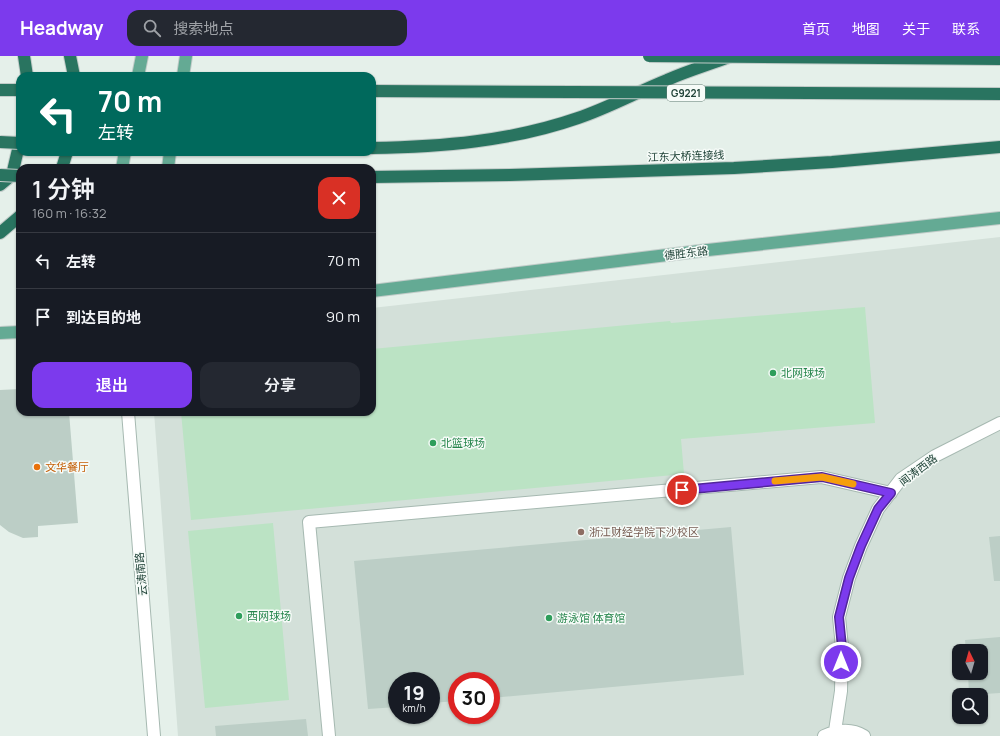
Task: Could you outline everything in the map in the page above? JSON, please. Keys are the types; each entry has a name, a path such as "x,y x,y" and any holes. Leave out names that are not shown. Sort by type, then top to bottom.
{"highway":[{"path":"24,56 26,72"},
{"path":"70,56 73,72"},
{"path":"649,56 1000,59"},
{"path":"376,148 400,148 461,143 524,133 578,118 668,79 732,56"},
{"path":"0,90 16,90"},
{"name":"G9221","path":"376,91 1000,94"},
{"path":"0,142 16,142"},
{"name":"江东大桥连接线","path":"376,178 734,168 832,162 1000,147"},
{"path":"0,185 12,175 17,156"},
{"path":"0,175 16,176"},
{"path":"0,233 16,219"}],"main road":[{"path":"139,72 142,56"},
{"path":"184,72 186,56"},
{"name":"德胜东路","path":"376,291 700,251 1000,218"},
{"path":"0,334 16,332"}],"street":[{"name":"云涛南路","path":"128,416 154,736"},
{"name":"闻涛西路","path":"835,731 841,691 842,647 839,617 849,578 861,546 878,509 902,479 935,456 1000,423"},
{"path":"329,736 309,522 822,477 891,493"},
{"path":"824,736 835,731 849,731 864,736"}],"shaded area":[{"name":"浙江财经学院下沙校区","path":"1000,237 1000,736 178,736 154,416 376,416 376,308"}],"green space":[{"name":"北篮球场","path":"865,307 875,423 681,439 684,474 191,520 181,416 376,416 376,349 670,321 671,323"},
{"name":"西网球场","path":"273,523 289,700 205,708 188,531"}],"building":[{"name":"文华餐厅","path":"16,389 16,416 69,416 78,523 38,526 38,537 23,538 9,532 0,525 0,390"},
{"name":"游泳馆 体育馆","path":"731,527 744,675 500,697 500,672 448,672 448,702 440,702 440,672 388,672 388,708 368,709 354,561"},
{"path":"1000,536 1000,581 994,581 989,537"},
{"path":"1000,637 1000,693 988,694 988,688 969,688 968,680 988,680 988,644 965,644 965,640"},
{"path":"306,719 308,736 216,736 215,726"}],"slow traffic":[{"path":"775,481 822,477 853,484"}],"place":[{"name":"北网球场","path":"773,373"},
{"name":"北篮球场","path":"433,443"},
{"name":"文华餐厅","path":"37,467"},
{"name":"浙江财经学院下沙校区","path":"581,532"},
{"name":"西网球场","path":"239,616"},
{"name":"游泳馆 体育馆","path":"549,618"}],"route":[{"path":"682,490 822,477 891,493 878,509 861,546 849,578 839,617 842,647 841,662"}]}
